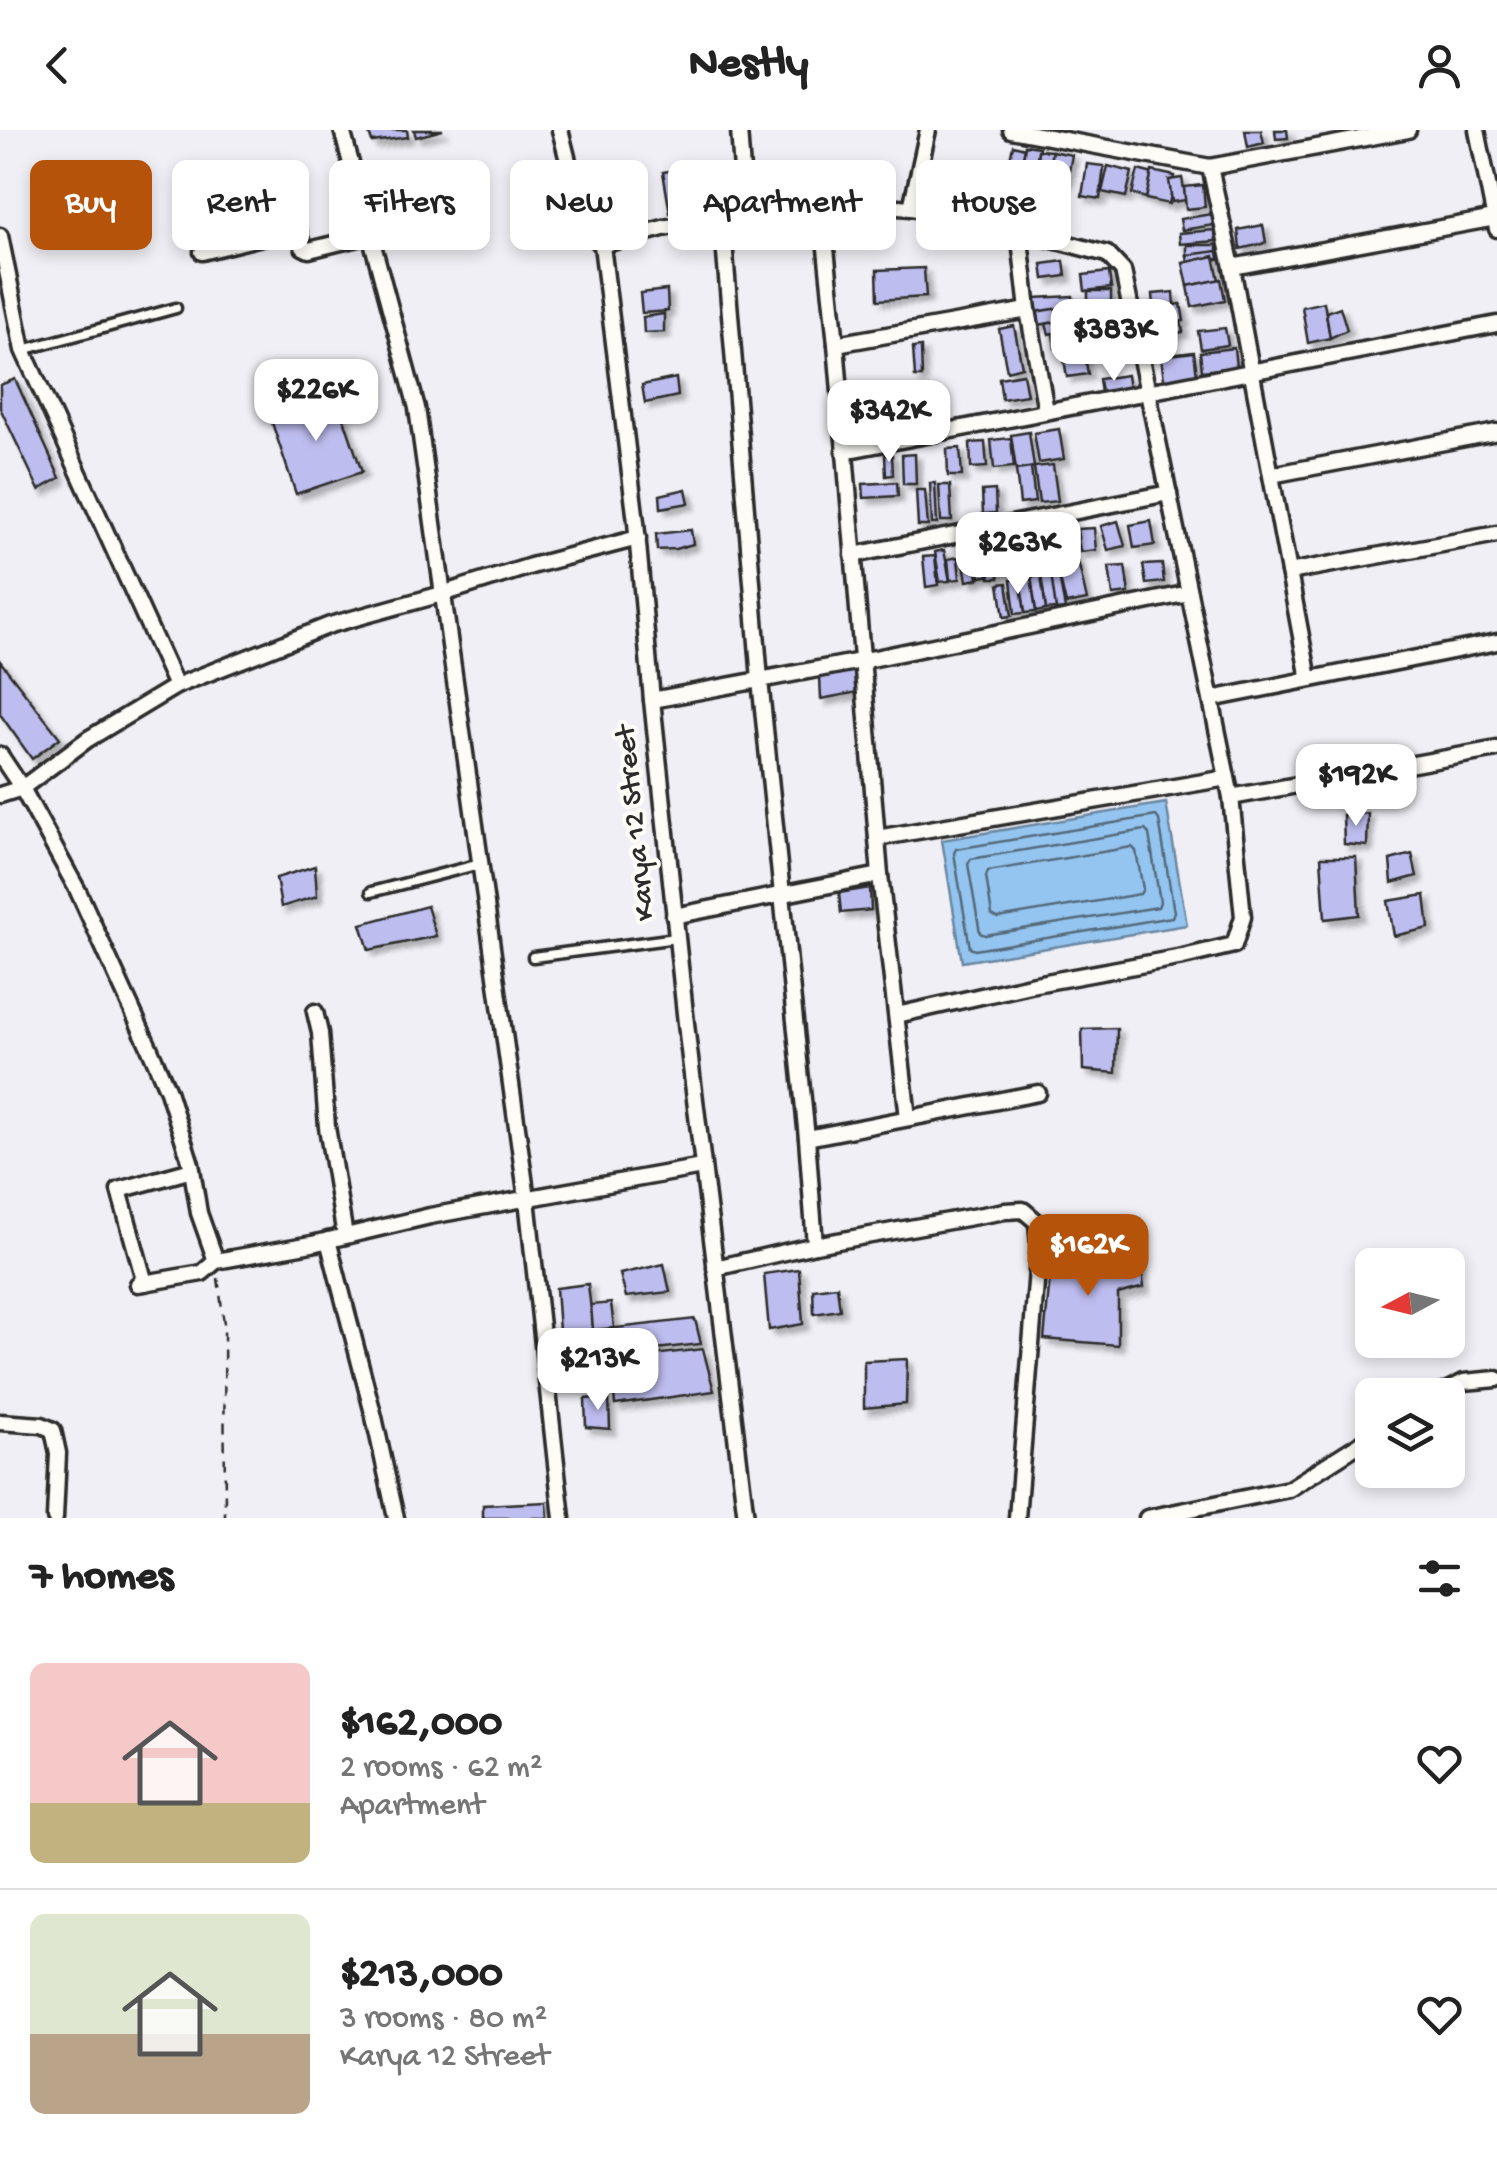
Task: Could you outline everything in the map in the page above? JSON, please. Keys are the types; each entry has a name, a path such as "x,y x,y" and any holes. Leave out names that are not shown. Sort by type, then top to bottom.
{"street":[{"path":"342,130 350,160"},
{"name":"Karya 12 Street","path":"560,130 569,160"},
{"path":"739,130 741,160"},
{"path":"911,208 928,130"},
{"path":"1020,131 1210,168 1408,130"},
{"path":"1232,267 1496,223 1477,130"},
{"path":"1210,168 1309,679"},
{"path":"896,207 916,209"},
{"path":"202,252 294,228 309,250 329,245"},
{"path":"0,236 22,350 176,686"},
{"path":"897,1015 1030,985 1183,958 1234,944 1244,917 1231,797 1123,271 1107,254 1071,245"},
{"path":"374,250 416,408 528,1198 562,1518"},
{"name":"Karya 12 Street","path":"603,250 638,538 676,938 746,1518"},
{"path":"725,250 760,680 815,1245"},
{"path":"826,250 880,875 908,1118"},
{"path":"1021,250 1046,411"},
{"path":"836,344 1028,310"},
{"path":"844,451 1497,324"},
{"path":"1271,475 1497,432"},
{"path":"853,555 1169,494"},
{"path":"1289,572 1497,534"},
{"path":"0,795 22,788 88,739 176,686 330,625 638,538"},
{"path":"652,700 1189,593"},
{"path":"1210,698 1497,642"},
{"path":"1231,797 1497,749"},
{"path":"0,755 78,891 149,1047 168,1092 192,1170 199,1213 216,1261"},
{"path":"877,838 1227,778"},
{"path":"674,916 880,875"},
{"path":"315,1012 345,1236"},
{"path":"807,1138 1038,1093"},
{"path":"192,1170 119,1190 142,1283 202,1273 216,1261 430,1216 702,1167"},
{"path":"715,1268 815,1245 1023,1210 1037,1222 1039,1246 1016,1518"},
{"path":"328,1240 396,1518"},
{"path":"1465,1382 1497,1380"},
{"path":"0,1422 42,1424 54,1430 58,1452 55,1518"},
{"path":"1147,1518 1288,1489 1355,1447"}],"lane":[{"path":"22,350 176,308"},
{"path":"370,892 480,864"},
{"path":"533,957 676,938"}],"path":[{"path":"216,1261 224,1324 224,1518"}],"water":[{"path":"1166,803 1187,925 962,962 942,840"}],"building":[{"path":"368,130 407,130 408,137 372,142"},
{"path":"414,130 443,130 416,137"},
{"path":"1245,130 1261,130 1264,143 1248,147"},
{"path":"1275,130 1287,130 1288,138 1276,139"},
{"path":"1013,145 1025,148 1022,160 1010,160"},
{"path":"1025,145 1039,147 1037,160 1023,160"},
{"path":"1038,150 1052,151 1051,160 1037,160"},
{"path":"1052,151 1072,155 1071,160 1050,160"},
{"path":"1087,164 1104,166 1100,199 1082,196"},
{"path":"1108,166 1132,172 1126,197 1102,192"},
{"path":"1138,170 1153,174 1146,198 1132,194"},
{"path":"668,171 668,201 663,172"},
{"path":"1152,171 1175,176 1169,204 1146,199"},
{"path":"1182,178 1186,200 1172,202 1169,180"},
{"path":"1203,185 1205,207 1186,209 1184,187"},
{"path":"1212,214 1214,225 1182,230 1180,219"},
{"path":"1263,225 1266,243 1240,249 1238,230"},
{"path":"1215,230 1216,241 1180,244 1179,233"},
{"path":"1187,245 1217,245 1217,254 1187,255"},
{"path":"1218,251 1219,259 1188,263 1187,255"},
{"path":"1214,256 1219,280 1188,286 1183,263"},
{"path":"1064,261 1066,276 1044,279 1042,264"},
{"path":"924,268 926,297 878,300 877,270"},
{"path":"1109,272 1111,288 1085,291 1083,275"},
{"path":"1221,279 1225,300 1192,307 1188,286"},
{"path":"667,290 668,311 642,313 640,293"},
{"path":"1088,291 1111,291 1111,302 1088,302"},
{"path":"1174,292 1175,307 1154,308 1153,294"},
{"path":"1073,296 1074,309 1035,312 1034,298"},
{"path":"1324,302 1330,338 1308,343 1302,307"},
{"path":"1115,303 1115,311 1097,311 1096,304"},
{"path":"1181,304 1184,321 1157,326 1154,308"},
{"path":"1072,306 1074,320 1037,325 1035,312"},
{"path":"1340,307 1347,330 1330,338 1326,312"},
{"path":"664,314 664,332 644,333 643,317"},
{"path":"1074,317 1076,327 1049,334 1046,324"},
{"path":"1181,322 1183,332 1158,336 1157,326"},
{"path":"1014,326 1022,367 1007,371 999,329"},
{"path":"1225,328 1228,345 1201,349 1198,331"},
{"path":"1086,330 1088,344 1055,348 1053,334"},
{"path":"921,347 922,377 915,377 913,348"},
{"path":"1234,348 1236,367 1202,371 1200,352"},
{"path":"1194,352 1197,375 1164,380 1161,356"},
{"path":"1085,356 1088,374 1067,377 1064,359"},
{"path":"1023,374 1027,395 1002,399 999,378"},
{"path":"1127,375 1129,389 1101,393 1099,379"},
{"path":"676,378 678,396 645,403 642,385"},
{"path":"15,379 60,478 39,490 0,408 0,385"},
{"path":"336,395 362,472 296,494 270,417"},
{"path":"893,398 906,398 907,426 894,426"},
{"path":"878,410 879,425 862,426 861,411"},
{"path":"1059,429 1064,459 1039,463 1034,433"},
{"path":"1029,432 1034,467 1016,470 1011,435"},
{"path":"1011,438 1014,467 994,469 991,440"},
{"path":"985,442 987,467 971,468 970,443"},
{"path":"960,448 962,476 948,476 947,449"},
{"path":"915,454 916,484 903,484 902,455"},
{"path":"885,455 892,455 893,475 886,476"},
{"path":"1053,465 1058,501 1039,503 1034,467"},
{"path":"1031,468 1035,502 1020,504 1016,470"},
{"path":"897,482 898,496 864,498 863,484"},
{"path":"930,483 935,483 937,524 932,524"},
{"path":"939,485 950,485 952,521 941,521"},
{"path":"686,489 689,503 661,508 660,495"},
{"path":"916,490 925,490 928,526 918,526"},
{"path":"995,490 996,513 983,514 982,491"},
{"path":"1118,521 1125,546 1108,550 1101,526"},
{"path":"1151,521 1155,545 1134,548 1130,525"},
{"path":"1094,528 1096,550 1080,552 1077,529"},
{"path":"691,530 693,544 657,550 656,534"},
{"path":"1026,533 1032,564 1016,568 1010,536"},
{"path":"1049,535 1053,560 1038,562 1034,537"},
{"path":"1007,537 1008,573 1003,573 1001,538"},
{"path":"997,542 999,578 990,578 988,543"},
{"path":"983,543 988,576 980,577 975,544"},
{"path":"974,548 978,579 967,581 962,550"},
{"path":"944,550 950,581 940,582 935,552"},
{"path":"935,556 938,585 926,587 923,557"},
{"path":"958,557 960,579 950,580 948,559"},
{"path":"1078,561 1087,600 1066,604 1057,566"},
{"path":"1162,564 1164,582 1146,584 1143,565"},
{"path":"1125,566 1129,593 1113,595 1109,567"},
{"path":"1058,570 1065,609 1055,610 1048,572"},
{"path":"1051,574 1056,609 1046,610 1041,576"},
{"path":"1041,576 1046,610 1036,612 1031,577"},
{"path":"1031,577 1036,612 1025,613 1020,579"},
{"path":"1020,579 1025,613 1015,614 1011,580"},
{"path":"1007,583 1012,616 1004,617 999,584"},
{"path":"0,661 60,738 32,759 0,714"},
{"path":"855,668 858,692 821,699 820,677"},
{"path":"1368,813 1367,846 1344,844 1343,815"},
{"path":"1412,854 1417,876 1392,883 1390,860"},
{"path":"1321,857 1356,857 1359,915 1325,919"},
{"path":"315,866 317,896 281,907 276,878"},
{"path":"870,888 871,910 841,913 839,893"},
{"path":"1425,895 1429,928 1394,936 1388,901"},
{"path":"427,906 436,936 369,950 361,924"},
{"path":"1117,1028 1116,1073 1083,1070 1082,1029"},
{"path":"1052,1257 1141,1263 1144,1287 1118,1294 1118,1345 1044,1339"},
{"path":"664,1264 670,1292 626,1297 620,1274"},
{"path":"799,1269 803,1324 769,1330 764,1274"},
{"path":"588,1284 596,1354 561,1359 556,1288"},
{"path":"837,1286 840,1310 814,1314 813,1289"},
{"path":"611,1303 614,1328 593,1330 591,1305"},
{"path":"695,1319 701,1344 601,1355 598,1330"},
{"path":"703,1349 714,1391 615,1405 611,1360"},
{"path":"907,1359 906,1404 864,1408 864,1361"},
{"path":"609,1397 610,1429 586,1427 585,1399"},
{"path":"547,1502 548,1518 483,1518 483,1505"}]}
